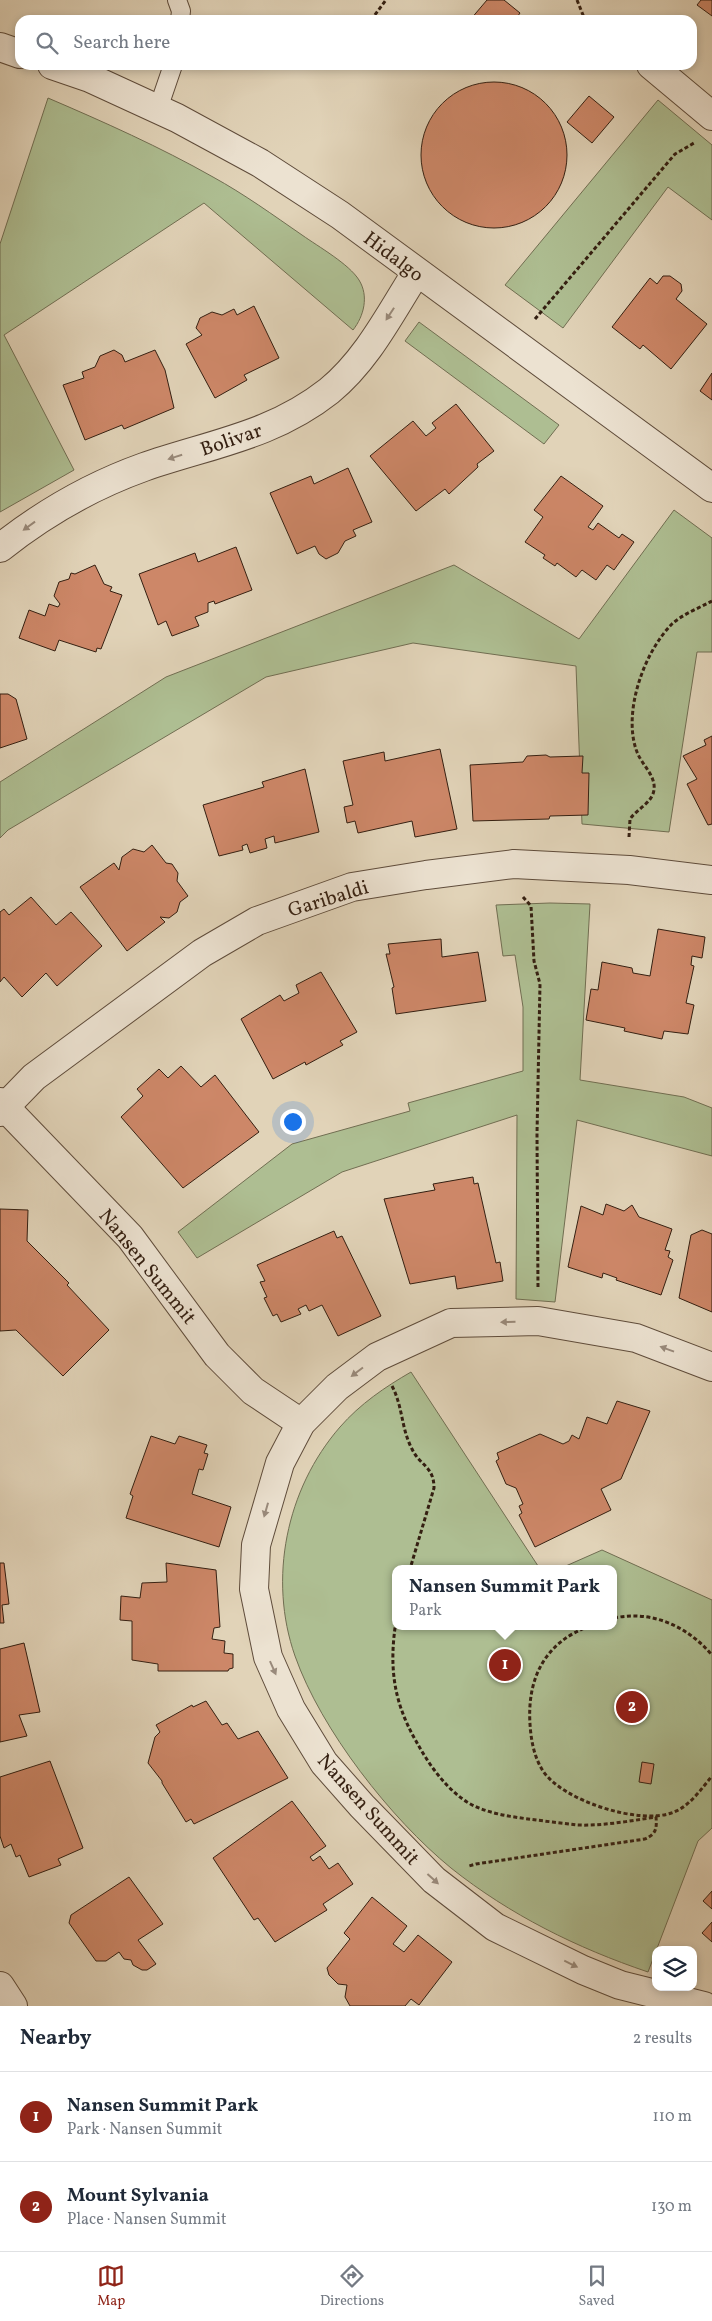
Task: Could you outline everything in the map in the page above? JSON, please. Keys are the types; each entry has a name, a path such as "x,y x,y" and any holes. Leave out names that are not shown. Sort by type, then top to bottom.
{"street":[{"path":"0,47 15,52"},
{"name":"Hidalgo","path":"67,70 90,78 158,109 260,163 340,215 416,273 712,488"},
{"path":"657,70 712,116"},
{"name":"Bolivar","path":"0,548 29,525 66,502 105,482 145,467 258,432 302,409 329,390 363,356 416,273"},
{"name":"Garibaldi","path":"2,1108 34,1077 202,954 257,921 352,887 514,864 629,870 712,880"},
{"name":"Nansen Summit","path":"2,1108 130,1237 217,1355 253,1391 302,1423"},
{"name":"Nansen Summit","path":"704,2006 620,1984 583,1970 495,1927 434,1880 362,1806 324,1763 291,1710 268,1658 254,1589 256,1545 280,1463 302,1423 337,1387 377,1357 451,1323 538,1321 636,1338 712,1367"},
{"path":"0,1986 13,2006"}],"lane":[{"path":"176,0 181,11 181,15"},
{"path":"158,109 171,70"}],"path":[{"path":"374,15 386,0"},
{"path":"578,0 583,15"},
{"path":"514,344 675,154 697,142"},
{"path":"629,870 630,819 649,801 654,789 653,780 637,752 634,738 633,714 641,671 672,624 712,601"},
{"path":"532,910 530,922 534,961 540,984 537,1134 538,1321"},
{"path":"377,1357 400,1401 403,1425 413,1452 431,1471 434,1479 434,1488 411,1565"},
{"path":"617,1618 640,1616 668,1622 688,1632 712,1655"},
{"path":"395,1630 392,1661 393,1684 400,1706 422,1752 453,1791 466,1801 485,1811 506,1816 578,1825 604,1824 656,1817 676,1812 696,1796 712,1776"},
{"path":"578,1630 561,1641 547,1656 534,1680 529,1710 530,1729 537,1759 544,1772 556,1784 585,1801 622,1812 656,1817"},
{"path":"434,1880 476,1864 645,1839 653,1835 657,1829 656,1817"}],"green space":[{"path":"48,98 173,155 247,198 348,268 362,286 364,306 360,319 353,330 204,203 4,335 74,470 0,512 0,244"},
{"path":"658,100 712,145 712,220 668,187 563,328 505,285"},
{"path":"419,322 559,425 544,444 405,341"},
{"path":"674,510 712,538 712,652 697,652 669,832 582,824 576,666 413,643 266,677 8,830 0,838 0,782 166,677 454,565 579,639"},
{"path":"590,904 580,1080 684,1097 712,1108 712,1156 577,1120 555,1302 516,1299 517,1115 342,1172 197,1258 178,1232 292,1144 410,1111 408,1103 523,1071 523,1007 515,955 503,956 496,905"},
{"path":"411,1372 537,1565 392,1565 392,1630 617,1630 617,1565 568,1565 602,1550 712,1600 712,1828 698,1841 658,1946 652,1946 652,1962 648,1972 622,1963 545,1929 497,1901 451,1868 405,1825 360,1771 340,1743 307,1684 295,1656 287,1627 283,1596 283,1566 287,1536 295,1506 306,1478 321,1451 340,1427 373,1396"}],"building":[{"path":"487,0 504,0 520,13 519,15 474,15"},
{"path":"701,0 712,0 712,16 697,5"},
{"path":"494,82 508,83 522,88 535,94 546,103 555,114 561,127 566,141 566,169 561,183 555,196 546,207 535,216 522,222 508,227 494,228 480,227 466,222 453,216 442,207 433,196 427,183 422,169 421,155 422,141 427,127 433,114 442,103 453,94 466,88 480,83"},
{"path":"589,96 614,117 592,143 567,122"},
{"path":"663,276 670,276 681,284 682,291 676,299 707,324 671,369 643,345 640,349 612,327 650,278 657,284"},
{"path":"254,306 279,358 244,375 247,380 215,398 186,344 202,335 196,328 200,318 212,312 222,315 234,309 237,315"},
{"path":"114,350 122,355 125,362 155,350 165,370 174,408 124,429 122,425 85,440 63,385 84,378 82,372 95,367 100,356"},
{"path":"712,373 712,400 700,391"},
{"path":"456,404 494,451 477,464 478,467 449,494 445,489 416,511 370,456 413,421 426,436 436,428 432,423"},
{"path":"348,468 372,522 353,530 356,536 345,541 338,553 326,559 319,554 315,546 297,554 270,493 311,476 314,484"},
{"path":"561,476 603,506 588,527 593,530 598,523 619,538 622,534 634,542 614,570 607,565 596,580 582,570 576,577 557,563 555,566 543,558 545,555 525,542 543,517 534,510"},
{"path":"236,547 252,590 215,604 214,601 208,603 208,612 195,617 199,626 172,636 166,621 158,625 139,574 195,553 198,562"},
{"path":"95,565 104,584 112,587 110,591 122,595 101,649 97,648 96,652 59,640 55,651 19,638 29,610 45,616 49,604 58,607 60,604 54,596 59,582 69,579 71,573 75,574"},
{"path":"0,694 8,694 16,699 27,739 0,748"},
{"path":"712,736 712,824 708,825 687,784 697,779 683,756 706,745 704,740"},
{"path":"440,749 457,829 415,837 412,821 358,833 355,821 347,823 344,807 353,805 343,761 384,752 385,761"},
{"path":"546,755 550,757 583,756 582,773 589,773 588,815 550,816 549,819 473,821 470,765 523,762 527,756"},
{"path":"305,769 319,832 275,843 274,836 265,839 267,848 250,853 247,844 242,846 243,850 219,856 203,805 264,787 262,782"},
{"path":"152,845 166,863 172,864 178,873 177,881 188,896 180,902 177,912 169,918 160,917 165,922 127,951 80,887 114,863 119,870 122,857 133,849 144,852"},
{"path":"31,897 56,925 71,912 102,946 57,986 46,973 22,997 4,977 0,982 0,912 4,909 9,915"},
{"path":"658,929 705,937 702,958 692,956 691,965 694,966 686,1003 694,1005 688,1034 664,1031 662,1039 624,1031 625,1028 586,1020 591,989 598,990 602,962 632,968 633,973 650,976"},
{"path":"441,939 442,957 478,952 486,1001 396,1014 392,988 394,987 386,954 390,954 388,944"},
{"path":"321,972 357,1032 340,1041 343,1045 306,1065 305,1062 273,1079 241,1019 280,995 284,1001 299,993 296,985"},
{"path":"181,1066 201,1087 215,1075 259,1132 183,1188 121,1117 143,1096 137,1089 159,1069 168,1078"},
{"path":"473,1177 474,1184 478,1183 496,1263 500,1262 503,1281 457,1289 455,1276 410,1284 384,1199 435,1190 433,1184"},
{"path":"606,1204 624,1211 632,1205 639,1217 672,1229 665,1250 670,1251 668,1257 673,1260 661,1295 616,1280 617,1278 603,1273 602,1278 568,1267 581,1206 603,1215"},
{"path":"0,1209 28,1210 27,1241 69,1283 67,1285 109,1330 63,1376 16,1330 0,1331"},
{"path":"702,1230 712,1234 712,1312 679,1298 691,1235"},
{"path":"334,1231 337,1238 342,1236 381,1316 338,1336 322,1305 309,1311 306,1305 298,1309 301,1314 281,1322 277,1314 273,1316 264,1298 267,1297 260,1282 265,1281 257,1265"},
{"path":"617,1401 650,1411 621,1479 601,1489 611,1510 535,1547 519,1515 522,1513 519,1506 523,1504 516,1488 506,1484 496,1461 499,1459 497,1453 540,1434 563,1444 569,1441 572,1435 579,1439 587,1417 607,1424"},
{"path":"151,1436 175,1444 179,1436 207,1445 204,1453 208,1454 203,1470 199,1469 192,1494 231,1507 219,1547 126,1518 133,1496 130,1494"},
{"path":"0,1563 4,1563 9,1604 2,1605 4,1623 0,1623"},
{"path":"166,1563 216,1570 220,1627 214,1628 212,1639 225,1641 224,1653 233,1654 233,1668 228,1671 158,1671 158,1664 132,1660 132,1621 120,1620 121,1596 140,1598 142,1583 167,1582"},
{"path":"24,1643 40,1712 19,1715 27,1736 0,1742 0,1649"},
{"path":"206,1701 222,1725 227,1723 238,1739 258,1731 288,1778 194,1824 191,1819 186,1822 162,1781 148,1763 155,1737 160,1732 156,1725 192,1705 193,1707"},
{"path":"50,1761 83,1848 58,1859 61,1865 29,1877 20,1855 16,1857 11,1844 4,1848 0,1836 0,1777"},
{"path":"642,1762 654,1764 651,1784 639,1782"},
{"path":"292,1801 326,1846 310,1857 313,1861 320,1856 329,1869 338,1863 353,1884 323,1904 327,1910 275,1942 258,1918 254,1920 213,1858"},
{"path":"129,1877 163,1924 138,1940 156,1964 147,1970 142,1970 133,1965 131,1960 124,1959 119,1952 106,1961 96,1961 69,1923 71,1915"},
{"path":"712,1891 712,1909 703,1901"},
{"path":"372,1897 407,1926 393,1944 404,1952 418,1935 452,1962 419,2005 411,1999 405,2006 350,2006 345,1997 347,1985 338,1984 329,1975 327,1968 350,1939 344,1933"},
{"path":"712,1922 712,1942 702,1933"}],"place":[{"name":"Nansen Summit Park","path":"505,1665"},
{"name":"Mount Sylvania","path":"632,1707"}]}
